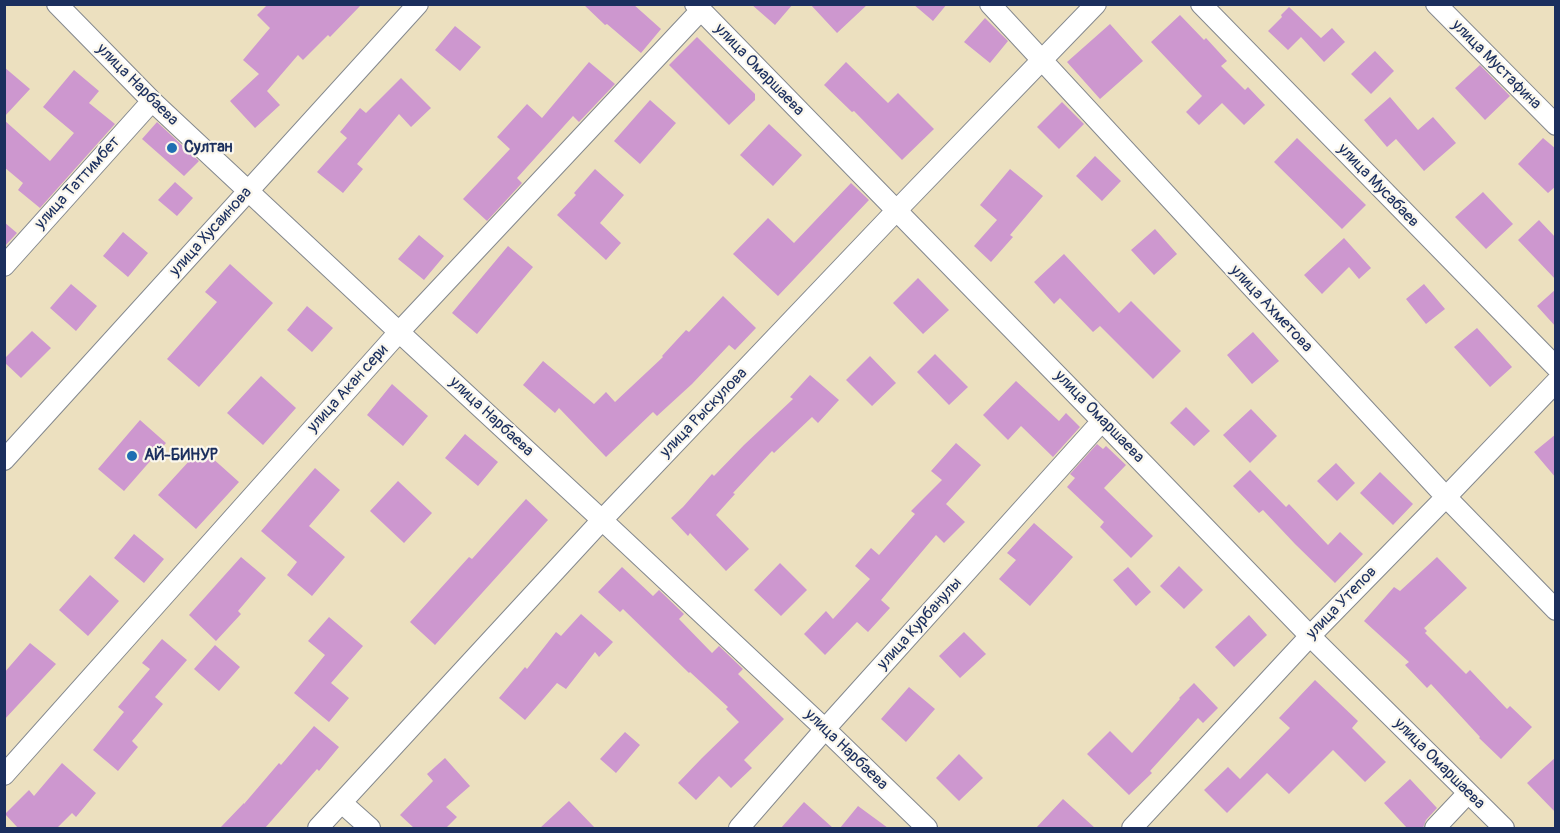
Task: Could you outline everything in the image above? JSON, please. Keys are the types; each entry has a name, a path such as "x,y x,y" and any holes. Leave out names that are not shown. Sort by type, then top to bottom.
{"street":[{"name":"улица Нарбаева","path":"57,4 152,101 248,192 603,520 927,828"},
{"name":"улица Хусаинова","path":"4,460 418,4"},
{"name":"улица Ахметова","path":"990,4 1446,497 1556,610"},
{"name":"улица Рыскулова","path":"318,828 603,520 1096,4"},
{"name":"улица Мусабаев","path":"1201,4 1556,367"},
{"name":"улица Мустафина","path":"1436,4 1556,125"},
{"name":"улица Омаршаева","path":"698,7 1310,636 1504,828"},
{"name":"улица Акан сери","path":"4,775 399,332 698,7"},
{"name":"улица Таттимбет","path":"4,266 152,101"},
{"name":"улица Утепов","path":"1132,828 1310,636 1556,382"},
{"name":"улица Курбанулы","path":"739,828 1102,421"},
{"path":"1435,828 1468,793"},
{"path":"342,803 370,828"}],"building":[{"path":"268,4 362,4 330,37 328,35 303,60 298,55 267,91 280,105 255,128 230,101 259,74 243,60 270,28 257,15"},
{"path":"583,4 633,4 661,29 641,53 607,24 605,25"},
{"path":"751,4 793,4 775,25"},
{"path":"810,4 868,4 837,33"},
{"path":"913,4 947,4 933,21"},
{"path":"1289,7 1321,38 1332,28 1345,42 1324,62 1301,37 1288,50 1268,31"},
{"path":"1180,15 1227,61 1221,66 1245,90 1248,87 1265,105 1244,125 1222,103 1199,125 1186,112 1202,96 1151,42"},
{"path":"985,18 1008,41 990,63 964,42"},
{"path":"1110,24 1143,61 1100,99 1067,62"},
{"path":"455,26 481,47 460,71 435,50"},
{"path":"697,37 755,94 755,100 729,125 669,65"},
{"path":"1375,51 1394,71 1371,94 1351,74"},
{"path":"589,62 615,84 579,122 573,116 517,178 522,183 487,221 463,199 510,149 497,137 527,104 542,118"},
{"path":"846,62 888,103 898,93 934,129 902,160 854,111 852,112 824,85"},
{"path":"1480,65 1510,96 1485,120 1455,88"},
{"path":"4,67 30,89 4,117"},
{"path":"74,70 99,91 89,103 115,124 40,208 18,190 23,183 4,167 4,120 50,161 74,133 43,107"},
{"path":"401,78 431,108 411,127 399,114 357,164 363,169 343,193 317,172 347,138 340,132 360,108 366,113"},
{"path":"1390,97 1418,130 1433,117 1456,143 1424,171 1396,139 1387,147 1364,120"},
{"path":"650,100 676,123 640,164 614,141"},
{"path":"1062,102 1084,124 1059,149 1037,127"},
{"name":"Султан","path":"157,122 199,161 184,176 142,139"},
{"path":"769,124 802,155 773,186 740,155"},
{"path":"1297,138 1366,205 1342,229 1274,162"},
{"path":"1543,138 1556,149 1556,186 1548,193 1518,164"},
{"path":"1095,156 1121,181 1102,201 1076,176"},
{"path":"595,169 624,195 600,223 621,243 606,260 557,215 576,195 574,193"},
{"path":"1010,169 1043,196 1010,235 1013,237 991,262 974,246 997,220 980,205"},
{"path":"175,182 193,198 177,216 158,200"},
{"path":"851,183 869,200 778,296 733,254 768,218 794,243"},
{"path":"1483,192 1513,224 1486,249 1455,217"},
{"path":"1539,220 1556,238 1556,280 1518,240"},
{"path":"4,222 17,233 4,247"},
{"path":"1155,229 1177,254 1154,275 1131,250"},
{"path":"123,232 148,253 128,277 103,256"},
{"path":"419,235 444,256 424,280 398,259"},
{"path":"1344,238 1371,268 1359,279 1349,267 1322,294 1304,275"},
{"path":"508,246 533,267 477,334 452,313"},
{"path":"1064,254 1119,313 1131,301 1181,351 1153,379 1100,326 1093,332 1060,298 1054,304 1034,282"},
{"path":"230,264 273,303 199,387 167,359 217,302 205,292"},
{"path":"918,278 949,310 923,334 893,303"},
{"path":"71,284 97,306 76,331 50,308"},
{"path":"1424,284 1445,309 1426,324 1406,299"},
{"path":"1556,289 1556,327 1537,306"},
{"path":"723,296 756,328 735,350 729,345 657,416 653,412 606,457 559,408 555,413 523,385 543,361 594,404 606,392 615,402 663,357 686,330 689,332"},
{"path":"307,306 333,328 312,352 287,330"},
{"path":"1477,328 1512,367 1490,387 1454,347"},
{"path":"32,331 51,348 21,378 4,362 4,359"},
{"path":"1253,332 1279,361 1252,384 1227,355"},
{"path":"935,354 968,387 949,405 917,372"},
{"path":"870,356 896,383 872,406 846,380"},
{"path":"810,375 839,400 818,423 812,417 774,453 772,451 716,515 749,549 726,571 690,533 688,536 671,518 712,474 714,476 793,399 790,397"},
{"path":"261,376 296,408 263,445 227,413"},
{"path":"1016,381 1059,421 1066,413 1080,427 1053,457 1021,426 1008,440 983,415"},
{"path":"392,384 428,416 403,446 367,415"},
{"path":"1186,407 1210,431 1194,446 1170,423"},
{"path":"1251,409 1277,436 1250,463 1223,435"},
{"name":"АЙ-БИНУР","path":"140,420 166,443 124,491 98,469"},
{"path":"465,434 498,462 478,486 445,458"},
{"path":"1556,434 1556,478 1534,452"},
{"path":"956,443 981,465 946,504 965,522 944,543 936,535 881,600 890,608 868,632 857,622 825,655 804,634 826,611 833,619 870,579 855,566 871,548 879,555 915,514 911,511 942,480 931,471"},
{"path":"1097,444 1103,449 1106,446 1126,465 1104,488 1153,536 1131,558 1100,527 1104,522 1067,487 1075,478 1070,474"},
{"path":"201,448 239,482 196,529 158,495"},
{"path":"1336,463 1355,483 1337,501 1317,481"},
{"path":"315,468 340,490 309,526 345,557 312,596 287,575 297,562 261,531"},
{"path":"1250,470 1286,507 1289,504 1328,545 1340,532 1363,554 1335,583 1263,510 1259,513 1233,486"},
{"path":"1380,472 1413,504 1393,525 1360,493"},
{"path":"398,481 432,513 404,543 370,511"},
{"path":"526,499 548,520 435,645 410,622 469,557 472,559"},
{"path":"1034,523 1073,557 1030,606 999,579 1016,560 1007,553"},
{"path":"134,534 164,559 144,583 114,558"},
{"path":"241,557 266,578 238,611 241,614 216,641 189,615"},
{"path":"1437,557 1467,588 1424,628 1427,631 1425,633 1466,674 1470,670 1507,709 1510,706 1532,727 1501,759 1431,684 1427,688 1405,665 1409,662 1364,621 1394,587 1400,591"},
{"path":"780,563 807,590 781,616 754,590"},
{"path":"1179,566 1203,590 1184,609 1160,586"},
{"path":"622,567 653,596 659,590 684,614 679,619 712,653 719,646 743,669 738,674 784,719 744,760 752,768 731,788 719,776 696,800 678,783 739,722 726,709 728,707 623,609 620,612 598,592"},
{"path":"1128,567 1151,592 1136,606 1113,580"},
{"path":"90,575 119,601 88,636 59,610"},
{"path":"581,614 613,642 599,657 595,652 566,689 557,683 525,720 499,698 525,667 527,669 556,632 561,636"},
{"path":"1249,615 1267,635 1234,667 1215,647"},
{"path":"329,617 363,646 331,683 349,698 329,722 294,693 325,655 308,641"},
{"path":"964,632 986,654 960,678 939,656"},
{"path":"162,639 187,660 155,697 163,704 132,741 138,747 118,771 93,750 124,712 118,707 150,669 142,663"},
{"path":"30,643 56,664 4,720 4,673"},
{"path":"215,645 240,667 219,691 194,669"},
{"path":"1315,680 1358,721 1352,728 1386,762 1365,782 1333,750 1289,794 1267,773 1227,813 1204,790 1228,767 1240,779 1290,728 1279,718"},
{"path":"1194,683 1218,708 1203,723 1198,718 1150,771 1152,773 1129,795 1087,754 1110,731 1132,753"},
{"path":"909,687 935,709 906,742 881,719"},
{"path":"314,726 339,747 319,771 317,769 265,828 220,828 279,763 281,765"},
{"path":"625,732 640,745 616,773 600,759"},
{"path":"959,754 983,778 959,801 936,778"},
{"path":"1556,757 1556,813 1527,783"},
{"path":"445,758 470,786 446,807 457,817 446,828 414,828 400,815 433,781 427,774"},
{"path":"62,763 96,793 76,817 72,813 57,828 18,828 5,814 29,790 34,796"},
{"path":"1410,779 1437,808 1426,820 1423,828 1407,828 1384,803"},
{"path":"1063,799 1095,828 1036,828"},
{"path":"569,801 595,828 540,828"},
{"path":"804,802 833,828 781,828"},
{"path":"858,806 888,828 840,828"}],"place":[{"name":"Султан","path":"172,148"},
{"name":"АЙ-БИНУР","path":"132,456"}]}
